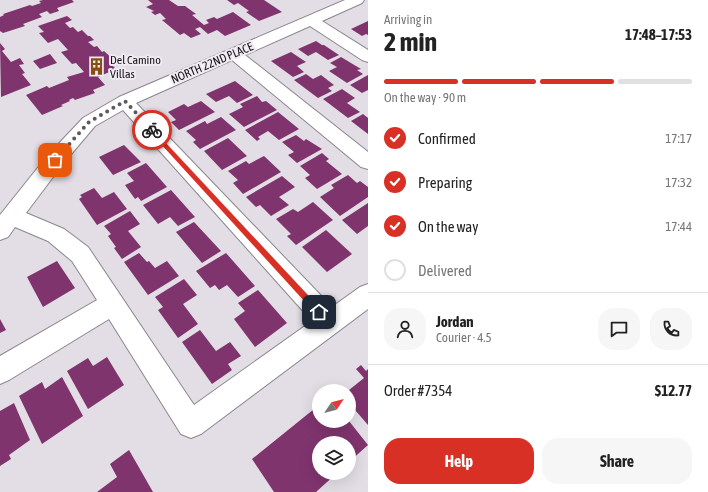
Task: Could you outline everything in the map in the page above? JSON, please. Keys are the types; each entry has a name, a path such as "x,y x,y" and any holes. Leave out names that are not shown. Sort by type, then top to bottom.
{"street":[{"name":"NORTH 22ND PLACE","path":"6,224 55,160 89,122 125,101 357,0"},
{"path":"311,20 368,57"},
{"path":"234,54 368,162"},
{"path":"125,101 330,324"},
{"path":"6,224 56,234 80,254 191,424 368,295"},
{"path":"0,371 113,304"}],"building":[{"path":"72,0 74,2 57,8 59,11 50,14 47,11 39,14 42,17 23,24 25,26 3,33 0,31 0,17 4,15 3,14 41,3 39,1"},
{"name":"Del Camino Villas","path":"148,0 169,0 178,6 185,6 196,14 192,15 204,25 209,23 206,20 214,17 217,19 233,12 251,25 225,36 217,30 208,34 200,27 195,29 201,34 191,38 184,33 180,35 162,20 166,19 160,13 155,15 151,12 154,11 146,7 153,4"},
{"path":"227,0 264,0 282,12 259,21 246,12 249,11 238,3 234,5"},
{"name":"Del Camino Villas","path":"67,16 72,20 65,23 70,28 73,27 78,32 82,30 90,36 94,40 88,42 94,47 97,46 102,52 104,51 116,62 111,64 116,69 98,77 105,85 93,90 95,93 75,100 73,98 61,105 63,106 42,115 26,95 47,86 49,88 69,80 67,77 84,72 76,63 72,64 61,52 68,50 58,39 48,43 39,33 44,32 38,26"},
{"path":"368,21 368,35 366,34 362,36 351,29"},
{"path":"316,41 339,55 328,60 316,52 308,56 298,49"},
{"path":"0,43 5,49 2,51 11,62 20,58 24,64 19,65 25,73 22,74 31,85 1,97"},
{"path":"291,52 306,62 297,66 304,72 293,77 271,61"},
{"path":"50,54 57,63 40,69 33,61"},
{"path":"341,57 361,69 357,70 363,74 347,83 329,71 337,67 330,63"},
{"path":"306,74 313,79 321,75 334,85 328,88 332,91 318,98 294,80"},
{"path":"368,75 368,90 362,93 350,85"},
{"path":"235,81 253,95 237,103 229,96 216,102 206,94"},
{"path":"342,89 355,98 347,103 360,112 348,118 323,99"},
{"path":"257,96 262,102 266,101 277,110 244,127 229,114 243,107 240,104"},
{"path":"201,101 215,112 179,130 171,122 176,120 168,112 184,104 188,107"},
{"path":"278,112 299,129 279,140 268,131 258,137 260,139 257,141 245,130"},
{"path":"363,114 368,118 368,134 351,121"},
{"path":"221,117 236,130 200,149 193,142 196,140 186,131 205,121 207,124"},
{"path":"296,135 304,141 306,139 322,149 297,163 288,155 294,152 282,142"},
{"path":"228,138 247,156 222,170 204,151"},
{"path":"124,145 141,162 113,175 99,157"},
{"path":"322,153 329,159 326,161 342,174 317,189 305,178 310,175 300,166"},
{"path":"264,156 281,172 243,194 233,183 238,180 228,171 246,161 249,164"},
{"path":"146,163 167,187 141,201 138,197 135,199 125,185 134,181 127,173"},
{"path":"348,175 357,183 360,181 368,187 368,197 340,216 320,197 334,188 331,185"},
{"path":"282,176 295,187 279,197 289,205 271,216 260,205 256,207 246,197"},
{"path":"94,188 102,198 114,192 127,209 97,225 79,199 82,197 80,195"},
{"path":"171,190 195,217 178,226 170,217 158,224 143,205"},
{"path":"313,202 333,220 296,245 287,236 291,234 276,219 293,209 298,212"},
{"path":"368,203 368,226 357,234 342,220"},
{"path":"130,211 140,224 128,231 141,247 122,259 108,236 111,234 104,226"},
{"path":"194,222 221,251 202,263 176,232"},
{"path":"326,230 352,254 327,272 302,247"},
{"path":"139,253 155,268 167,261 179,276 148,295 124,262"},
{"path":"226,253 255,286 238,297 227,285 219,290 215,285 210,288 196,271"},
{"path":"57,261 75,288 43,307 27,277"},
{"path":"184,279 197,295 183,304 198,324 178,338 158,310 163,307 155,297"},
{"path":"258,290 287,323 255,347 234,319 245,311 238,303"},
{"path":"0,319 6,330 0,333"},
{"path":"200,330 216,351 230,342 241,356 228,364 232,370 212,384 182,342"},
{"path":"107,357 124,385 88,409 67,371 88,358 93,366"},
{"path":"361,365 366,371 368,369 368,425 356,411 356,384 364,378 356,369"},
{"path":"62,377 83,416 42,444 19,396 42,382 45,389"},
{"path":"14,403 30,440 9,455 11,459 0,466 0,411"},
{"path":"312,411 312,428 355,428 368,445 356,456 356,436 312,436 312,480 329,480 316,492 274,492 252,459"},
{"path":"129,450 153,492 97,492 117,477 110,464"}],"way so far":[{"path":"55,160 89,122 125,101 152,130"}],"place":[{"name":"Del Camino Villas","path":"97,67"}],"route":[{"path":"152,130 319,312"}]}
